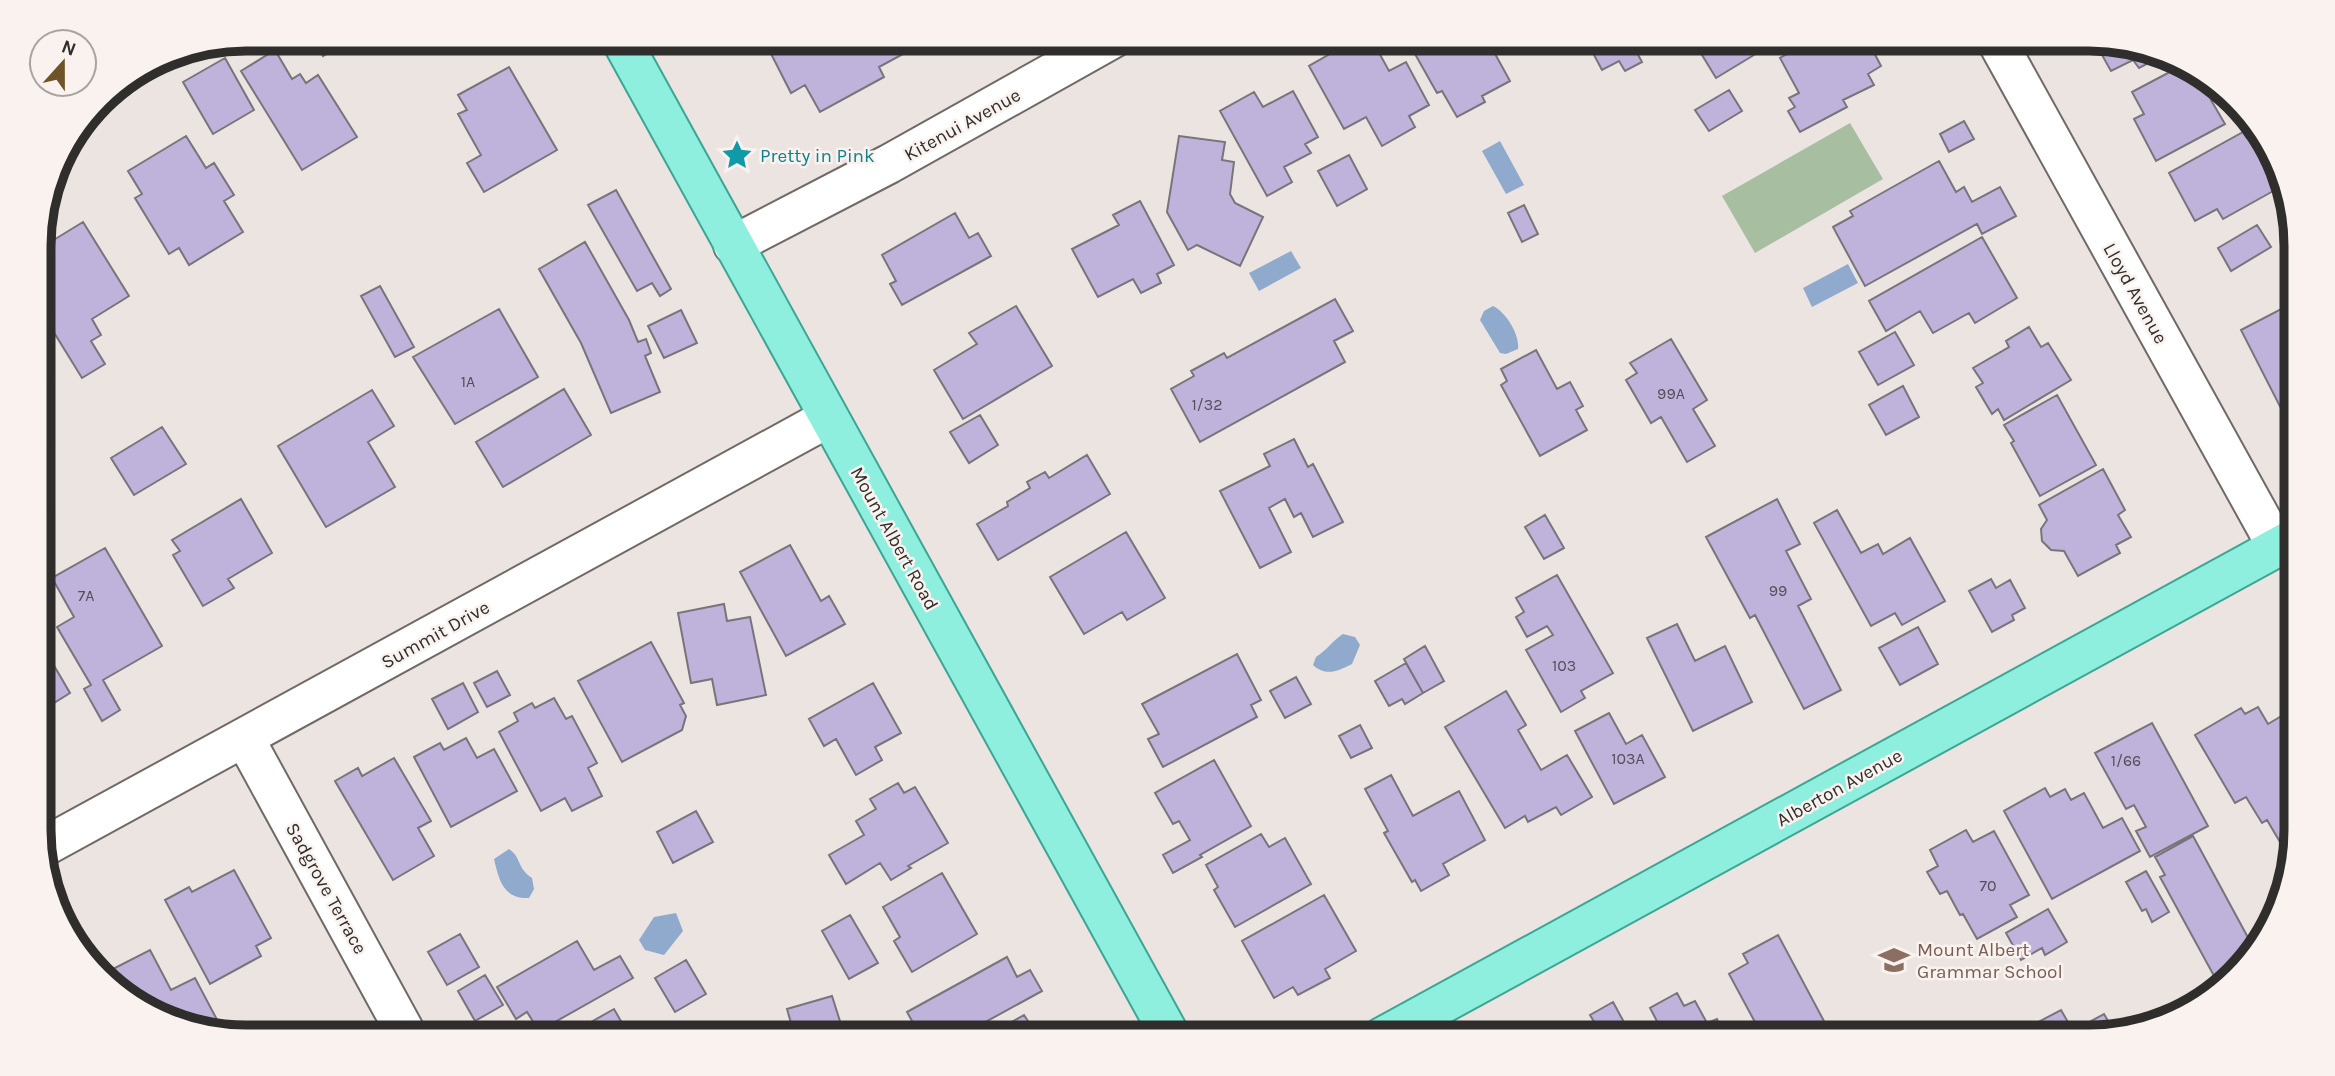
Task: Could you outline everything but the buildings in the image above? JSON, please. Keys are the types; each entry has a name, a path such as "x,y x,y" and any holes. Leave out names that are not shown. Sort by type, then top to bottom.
{"main road":[{"name":"Mount Albert Road","path":"627,51 1164,1025"},
{"name":"Alberton Avenue","path":"1404,1025 2284,543"}],"street":[{"name":"Kitenui Avenue","path":"733,245 889,164 1091,51"},
{"name":"Lloyd Avenue","path":"2003,51 2284,539"},
{"name":"Summit Drive","path":"51,843 828,418"},
{"name":"Sadgrove Terrace","path":"245,739 401,1025"}],"green space":[{"path":"1850,123 1883,179 1755,253 1722,196"}],"water":[{"path":"1500,141 1524,185 1506,194 1482,151"},
{"path":"1291,251 1301,268 1259,291 1249,273"},
{"path":"1848,264 1858,283 1812,307 1803,288"},
{"path":"1493,306 1503,313 1511,324 1517,337 1518,349 1506,354 1500,353 1480,320 1484,311"},
{"path":"1343,634 1355,637 1360,645 1352,664 1327,672 1313,665 1316,657"},
{"path":"509,849 532,878 534,889 529,898 521,898 508,892 498,875 494,859"},
{"path":"676,913 683,931 664,955 645,950 639,940 654,917"}],"place":[{"name":"Pretty in Pink","path":"737,155"},
{"name":"Mount Albert Grammar School","path":"1894,960"}]}
